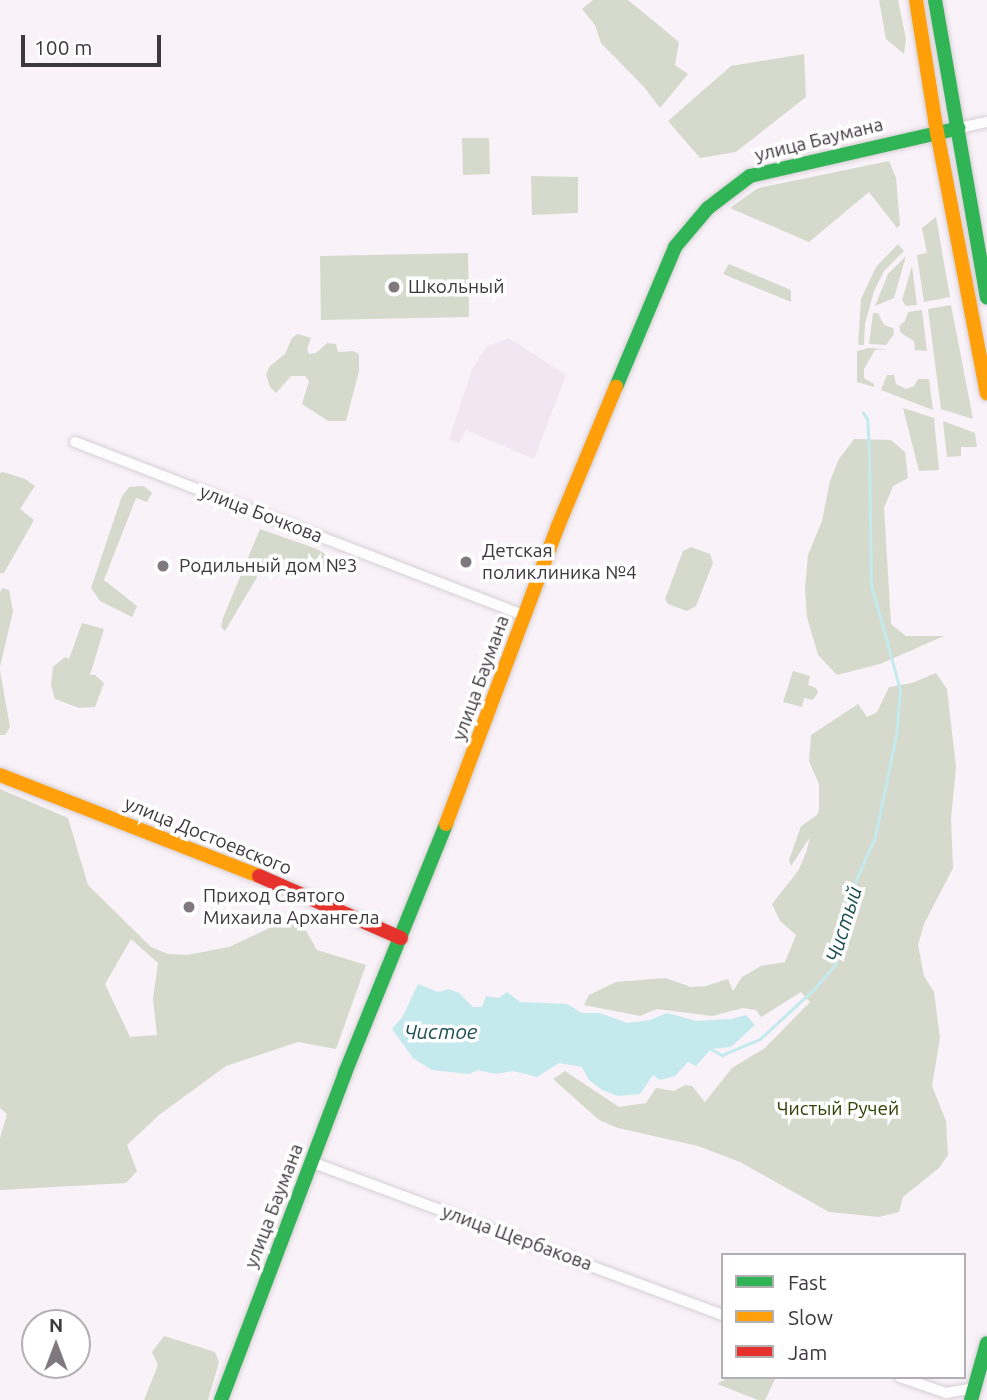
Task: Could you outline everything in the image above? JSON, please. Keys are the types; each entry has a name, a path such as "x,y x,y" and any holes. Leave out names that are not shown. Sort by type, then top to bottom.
{"street":[{"path":"915,0 937,132 987,393"},
{"path":"935,0 987,296"},
{"path":"959,128 987,122"},
{"name":"улица Баумана","path":"221,1400 558,526 664,268 690,226 708,208 750,176 959,128"},
{"name":"улица Бочкова","path":"75,442 525,616"},
{"name":"улица Достоевского","path":"0,775 254,874 401,937"},
{"name":"улица Щербакова","path":"311,1162 721,1314"},
{"path":"906,1379 946,1393 977,1391 987,1343"}],"shaded area":[{"path":"509,338 566,375 534,459 466,430 459,443 449,440 472,369 487,346"}],"green space":[{"path":"593,0 628,0 679,42 675,65 688,74 660,108 644,87 601,43 595,25 582,9"},
{"path":"879,0 898,0 906,39 904,54 886,39"},
{"path":"804,54 806,97 736,152 700,158 668,121 731,66"},
{"path":"462,138 489,138 490,174 463,175"},
{"path":"889,161 896,178 900,225 897,228 869,192 809,242 730,208 758,188"},
{"path":"531,176 578,177 578,213 532,215"},
{"path":"936,217 950,297 924,302 917,255 927,253 922,228"},
{"path":"898,244 904,251 884,271 874,291 865,324 864,345 858,345 861,299 876,267"},
{"name":"Школьный","path":"468,253 469,317 321,320 320,256"},
{"path":"906,256 894,298 875,306 888,274"},
{"path":"729,264 791,290 791,302 723,274"},
{"path":"912,266 917,305 906,306 902,300"},
{"path":"951,305 973,419 941,409 928,309"},
{"path":"922,310 927,351 915,350 914,341 901,333 899,326 905,321 908,312"},
{"path":"873,313 878,313 884,325 893,328 894,334 886,345 869,344"},
{"path":"297,334 311,338 307,349 309,354 316,353 327,343 336,344 338,352 353,351 359,354 359,371 346,421 328,421 302,404 309,381 305,376 291,376 276,393 270,387 266,374 270,366 285,354 292,338"},
{"path":"869,348 886,349 875,350 864,369 864,378 874,384 874,387 857,382 857,351"},
{"path":"887,375 894,375 896,384 906,389 914,386 918,379 929,379 933,410 881,390"},
{"path":"903,408 934,418 939,470 919,471"},
{"path":"943,421 975,433 977,447 961,447 961,456 947,457"},
{"path":"854,439 891,440 905,452 908,478 893,486 884,508 891,624 906,636 944,636 880,664 837,675 818,655 807,617 805,588 808,555 822,521 830,481 839,459"},
{"path":"0,473 25,479 35,486 20,509 34,520 4,573 0,573"},
{"path":"144,486 152,493 147,502 136,498 104,580 137,606 132,617 100,601 91,588 122,496 129,487"},
{"path":"260,529 317,549 338,562 332,575 270,555 225,631 221,627 223,618"},
{"path":"691,547 710,554 713,563 696,606 687,611 668,604 665,599 683,551"},
{"path":"3,588 9,590 13,611 0,667 0,592"},
{"path":"82,623 104,629 90,675 95,675 104,683 95,707 79,708 55,699 51,685 53,667 65,657 69,659"},
{"path":"0,671 10,727 5,735 0,735"},
{"path":"793,671 810,676 808,685 816,688 818,692 813,700 804,698 802,707 783,702"},
{"name":"Чистый Ручей","path":"936,673 947,689 956,767 951,819 953,868 924,924 918,945 924,976 934,992 940,1038 932,1086 946,1121 948,1155 939,1168 903,1197 899,1212 879,1217 829,1212 740,1162 698,1146 618,1128 599,1120 553,1079 565,1071 619,1107 646,1103 656,1088 674,1091 685,1085 692,1086 705,1102 732,1068 765,1048 810,1002 801,992 761,1017 756,1010 743,1008 712,1016 657,1009 640,1016 584,1005 589,995 616,982 665,978 691,987 706,986 728,979 733,991 742,977 761,966 785,962 796,935 780,921 772,904 798,871 810,837 791,866 789,860 801,826 817,815 819,809 819,784 809,761 811,735 858,704 867,717 877,712 889,687 912,683"},
{"path":"0,789 68,818 88,885 151,947 168,954 187,955 229,947 297,915 317,950 366,965 336,1049 298,1042 226,1066 159,1115 127,1145 137,1171 126,1183 0,1190 0,1138 7,1114 0,1108","holes":["131,939 158,963 153,999 157,1035 130,1037 105,984"]},
{"path":"164,1336 215,1352 219,1362 208,1400 144,1400 158,1365 152,1352"},
{"path":"726,1379 775,1379 765,1400 758,1400 717,1384"}],"water":[{"name":"Чистое","path":"418,984 438,992 449,989 459,993 473,1007 482,1007 486,996 499,998 507,992 520,1002 567,1004 582,1013 600,1013 627,1023 650,1020 667,1013 697,1021 731,1019 746,1015 755,1025 731,1047 711,1049 696,1066 688,1062 675,1076 660,1080 653,1075 640,1094 618,1096 602,1090 589,1080 582,1067 559,1063 537,1077 513,1071 496,1074 478,1070 469,1074 432,1070 413,1058 392,1029 403,1016"}],"waterway":[{"name":"Чистый","path":"711,1049 722,1055 760,1039 814,989 835,965 849,896 875,837 896,736 900,690 871,585 869,453 867,419 863,413"}],"traffic: fast":[{"path":"935,0 987,297"},
{"path":"616,387 675,247 708,208 750,176 959,128"},
{"path":"221,1400 345,1073 446,824"},
{"path":"971,1400 987,1343"}],"traffic: slow":[{"path":"916,0 937,132 987,393"},
{"path":"446,824 558,526 616,387"},
{"path":"0,775 259,876"}],"traffic: jam":[{"path":"259,876 401,938"}],"place":[{"name":"Школьный","path":"394,287"},
{"name":"Детская поликлиника №4","path":"466,562"},
{"name":"Родильный дом №3","path":"163,566"},
{"name":"Приход Святого Михаила Архангела","path":"189,907"}]}
